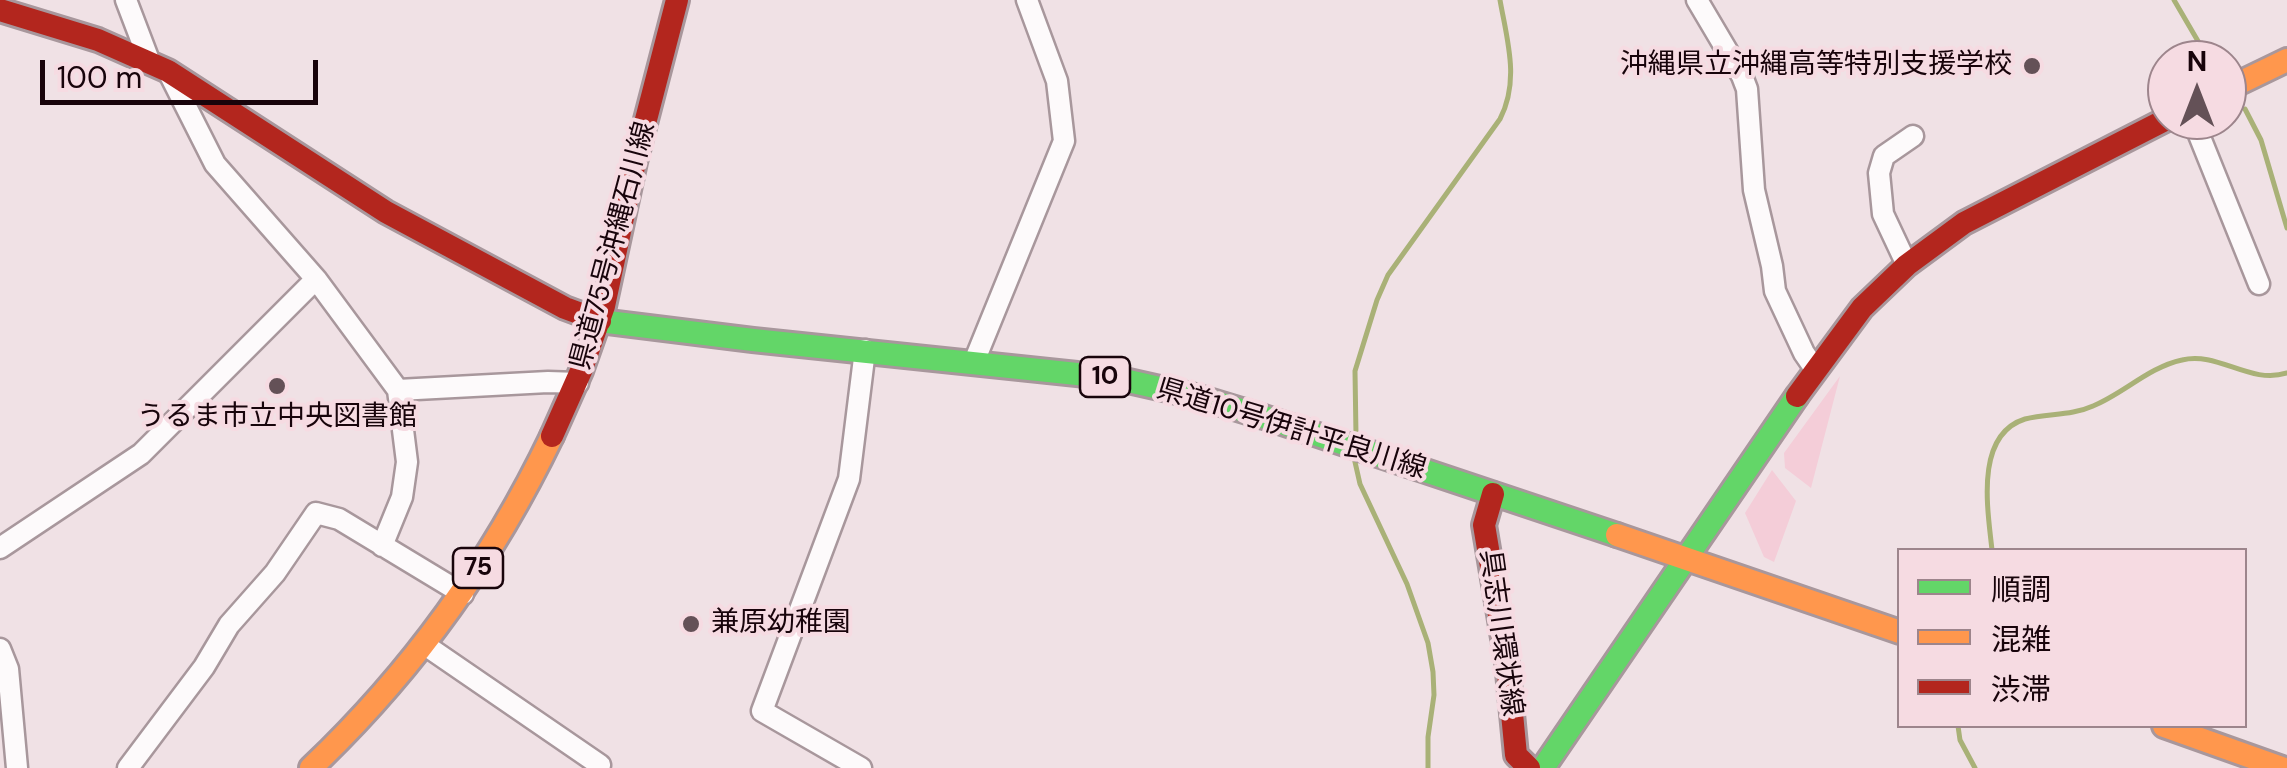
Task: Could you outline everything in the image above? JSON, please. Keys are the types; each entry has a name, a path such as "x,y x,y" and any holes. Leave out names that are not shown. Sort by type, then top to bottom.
{"main road":[{"name":"県道75号沖縄石川線","path":"310,768 349,734 425,645 462,594 526,488 578,382 600,321 634,165 677,0"},
{"name":"県道10号伊計平良川線","path":"0,10 98,40 159,67 386,212 565,308 600,321 1115,378 1194,396 1264,416 1897,631"},
{"path":"2247,79 2287,60"},
{"path":"1543,768 1815,370 1862,308 1907,264 1964,223 2147,129"},
{"name":"具志川環状線","path":"1493,494 1484,526 1507,662 1516,755 1529,768"},
{"path":"2170,728 2282,768"}],"street":[{"path":"126,0 215,164 316,279 398,390 407,462 402,496 382,546"},
{"path":"974,362 1064,141 1057,81 1026,0"},
{"path":"1698,0 1747,89 1754,190 1775,290 1815,370"},
{"path":"1907,264 1883,214 1879,172 1884,156 1913,136"},
{"path":"2201,140 2259,284"},
{"path":"0,548 140,454 316,279"},
{"path":"861,768 762,712 848,480 864,350"},
{"path":"398,390 578,382"},
{"path":"128,768 204,667 229,625 275,573 316,513 339,519 462,594"},
{"path":"425,645 600,764"},
{"path":"0,650 8,669 17,768"}],"shaded area":[{"path":"1840,376 1811,488 1785,468 1784,453"},
{"path":"1772,470 1796,501 1774,562 1764,557 1745,513"}],"waterway":[{"path":"1356,436 1355,371 1388,275 1500,119 1506,104 1511,75 1500,0"},
{"path":"2174,0 2197,40"},
{"path":"2247,113 2261,140 2287,228"},
{"path":"1992,548 1988,476 1991,457 2009,428 2025,419 2093,406 2158,368 2182,360 2208,360 2260,375 2287,373"},
{"path":"1355,462 1360,484 1407,584 1428,643 1434,695 1428,768"},
{"path":"1958,728 1960,740 1975,768"}],"traffic: fast":[{"path":"600,321 1115,378 1264,417 1617,535"},
{"path":"1543,768 1797,396"}],"traffic: slow":[{"path":"2247,79 2287,60"},
{"path":"311,768 383,693 447,613 503,527 552,436"},
{"path":"1617,535 1897,631"},
{"path":"2170,728 2282,768"}],"traffic: jam":[{"path":"552,436 604,306 635,162 677,0"},
{"path":"0,10 98,40 168,71 386,212 565,308 600,321"},
{"path":"1797,396 1862,308 1907,265 1964,223 2147,129"},
{"path":"1493,494 1484,525 1507,662 1516,755 1529,768"}],"place":[{"name":"沖縄県立沖縄高等特別支援学校","path":"2032,66"},
{"name":"うるま市立中央図書館","path":"277,386"},
{"name":"兼原幼稚園","path":"691,624"}]}
